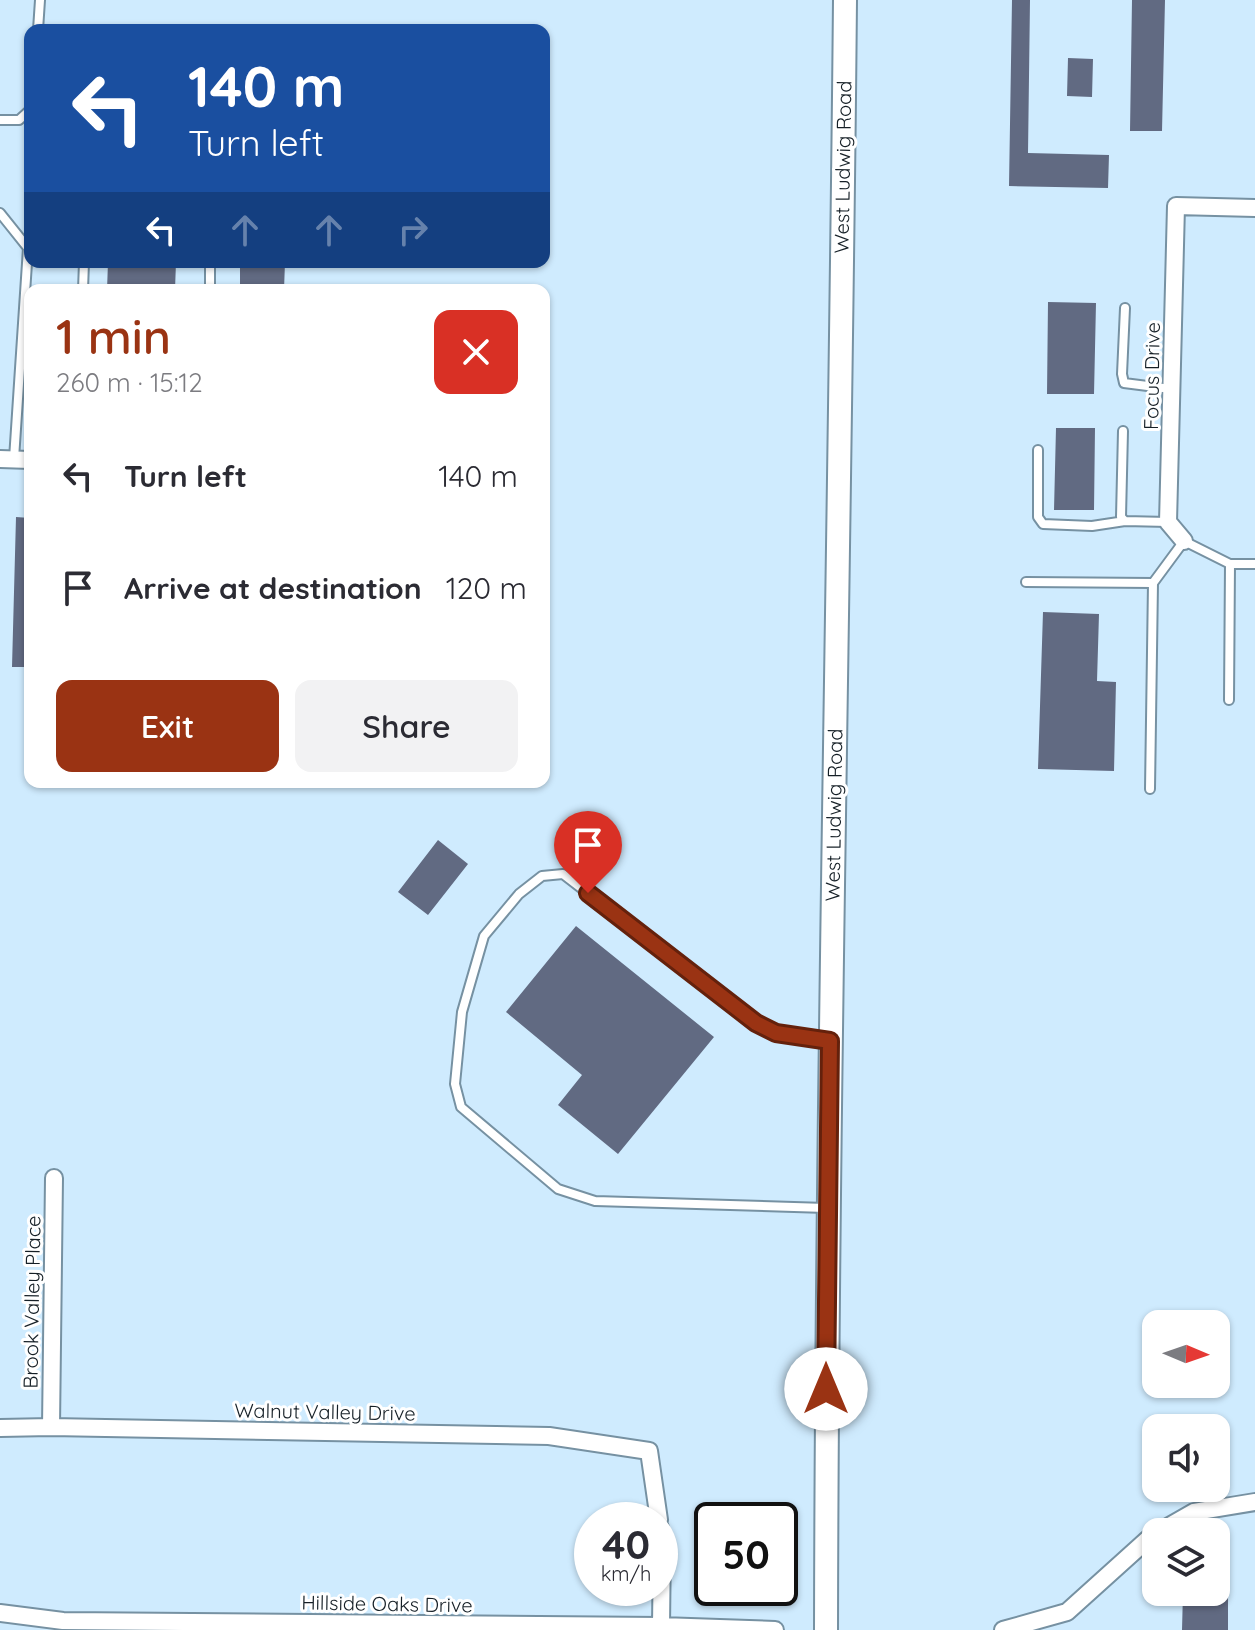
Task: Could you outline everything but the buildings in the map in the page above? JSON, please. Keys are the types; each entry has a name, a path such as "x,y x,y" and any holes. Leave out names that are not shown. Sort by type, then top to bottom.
{"main road":[{"name":"West Ludwig Road","path":"826,1630 827,1208 845,0"}],"street":[{"name":"Focus Drive","path":"1168,522 1176,206 1255,208"},
{"path":"1168,522 1184,541"},
{"name":"Brook Valley Place","path":"51,1427 54,1178"},
{"name":"Walnut Valley Drive","path":"0,1428 549,1436 649,1451 656,1502"},
{"path":"1184,1518 1194,1512 1255,1502"},
{"path":"1003,1630 1067,1612 1142,1544"},
{"path":"661,1606 661,1626"},
{"name":"Hillside Oaks Drive","path":"0,1613 63,1621 661,1626 775,1630"}],"lane":[{"path":"38,24 40,0"},
{"path":"0,120 19,120 24,115"},
{"path":"0,213 24,243"},
{"path":"1125,308 1124,383 1171,389"},
{"path":"15,459 24,313"},
{"path":"1123,431 1121,517 1125,521"},
{"path":"1038,450 1038,517 1043,524 1092,526 1125,521 1168,522"},
{"path":"1150,789 1153,583 1184,541 1230,564 1255,564"},
{"path":"1229,700 1230,564"},
{"path":"1026,582 1153,583"},
{"path":"827,1208 595,1201 558,1189 461,1107 455,1084 462,1012 484,936 519,894 542,876 563,874 756,1023 776,1033 830,1041"}],"route":[{"path":"588,893 756,1023 776,1033 830,1041 826,1389"}]}
